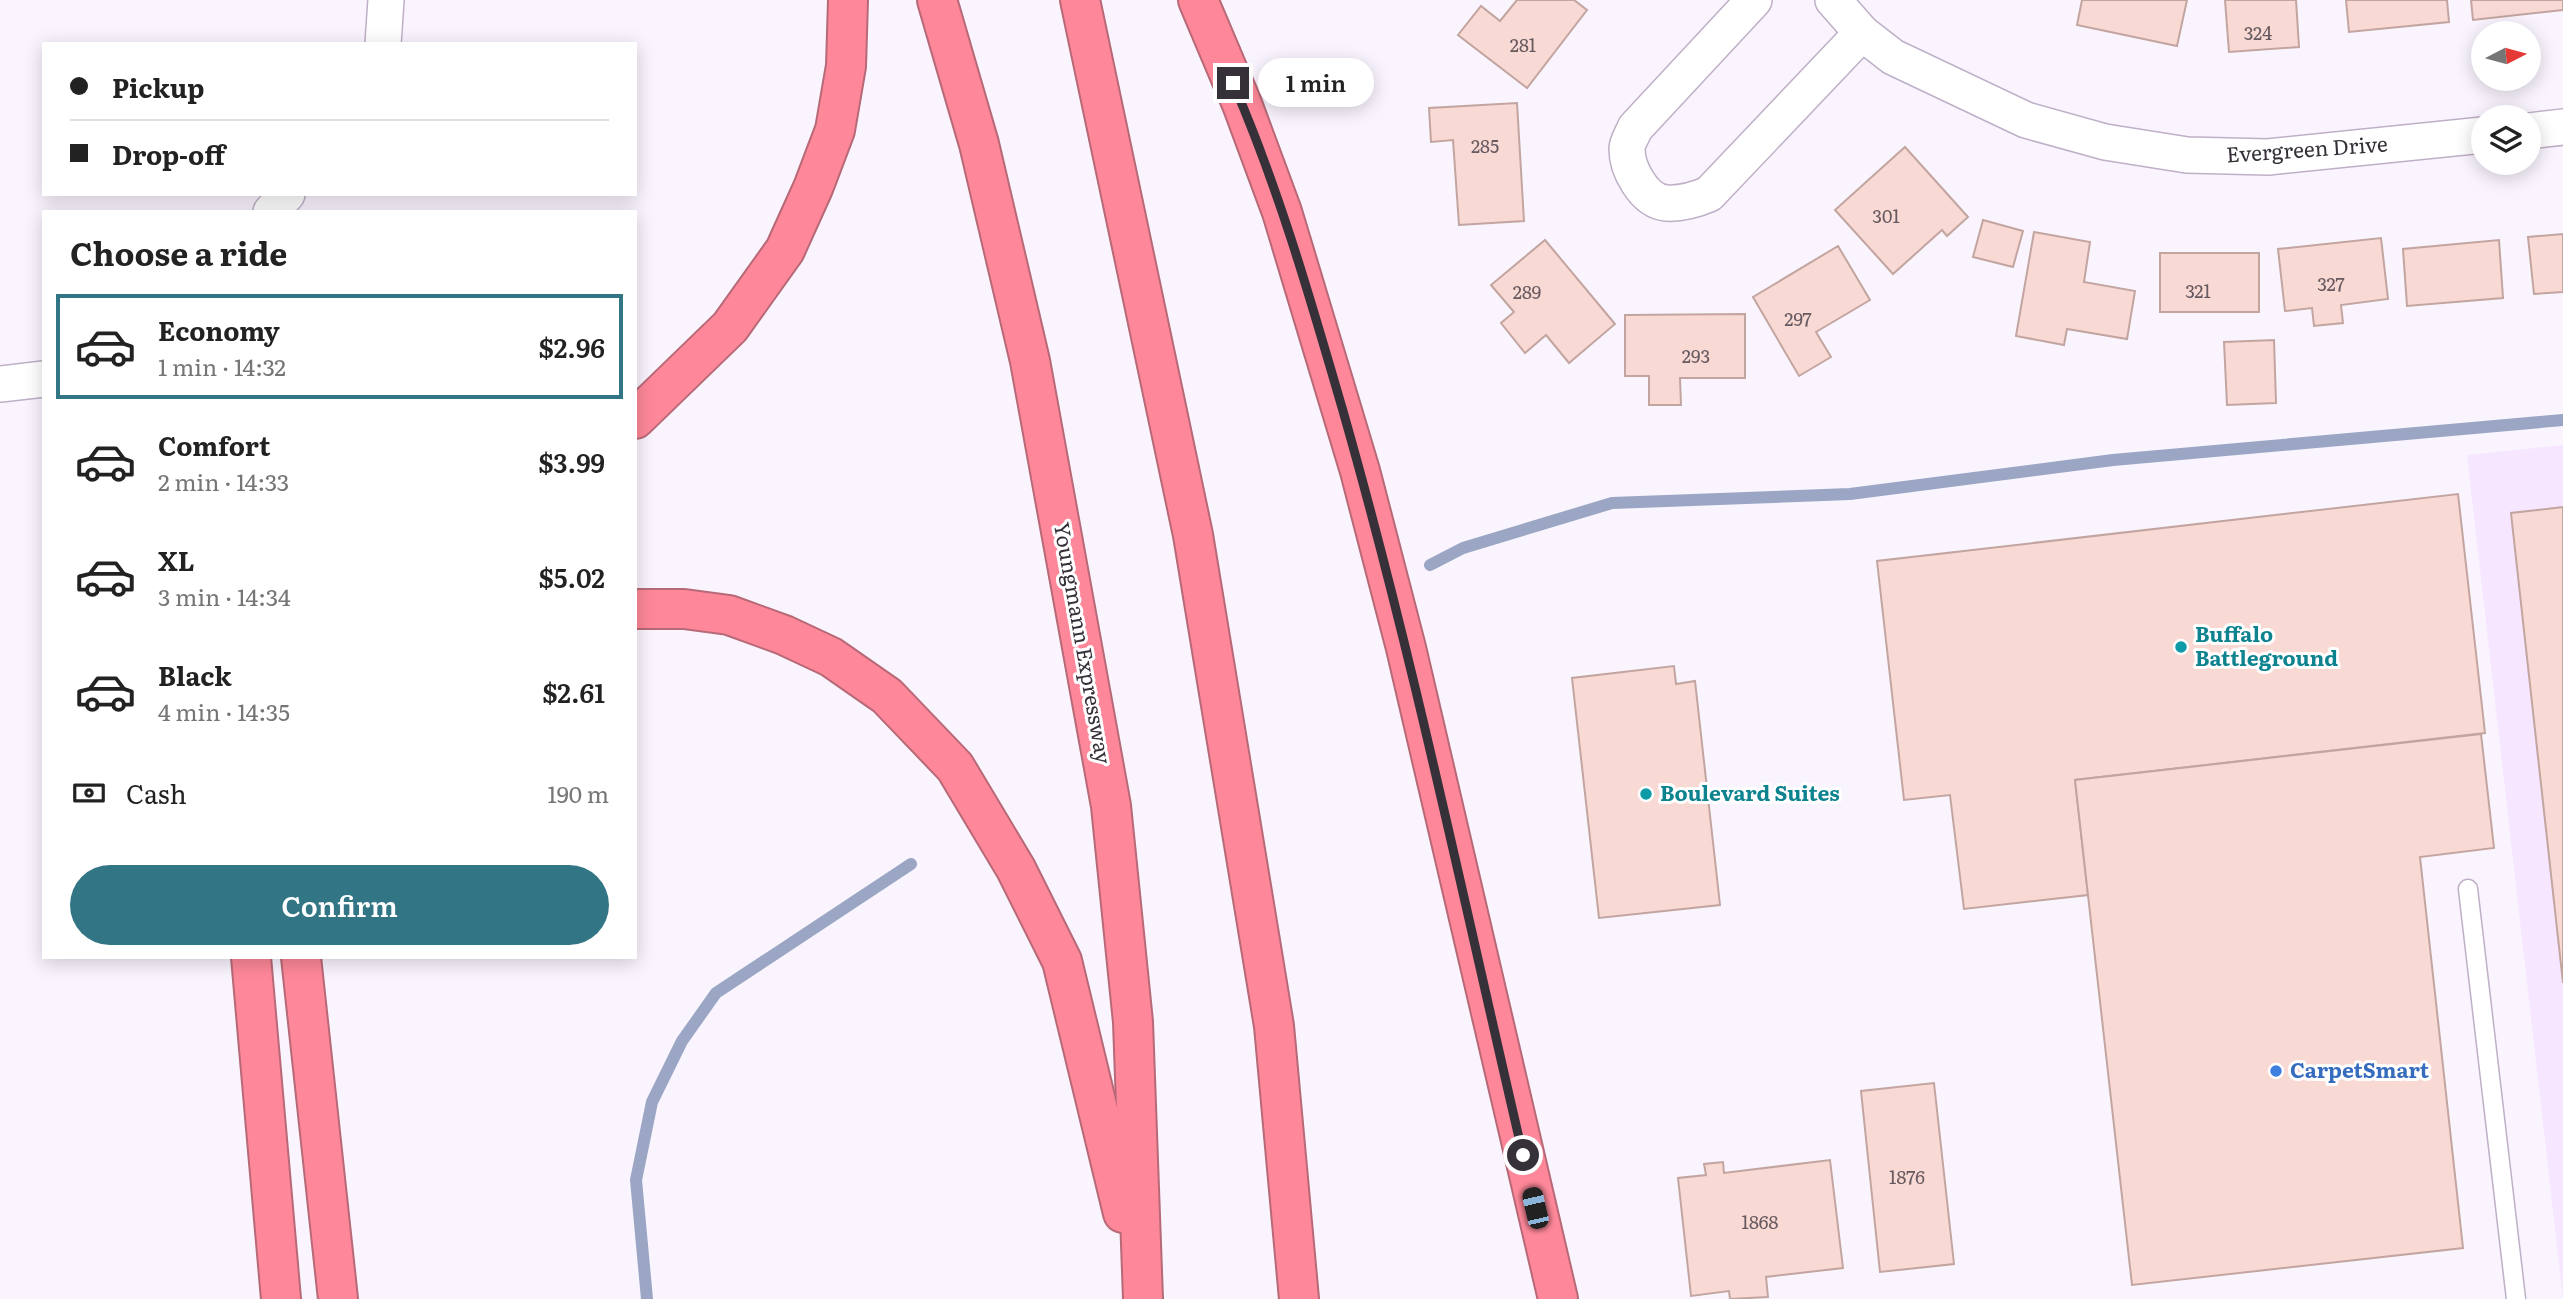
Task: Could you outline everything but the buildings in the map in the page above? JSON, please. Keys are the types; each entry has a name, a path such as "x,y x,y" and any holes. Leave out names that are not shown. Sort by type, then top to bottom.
{"highway":[{"path":"637,417 730,327 785,250 835,130 846,66 848,0"},
{"name":"Youngmann Expressway","path":"937,0 979,144 1030,361 1111,806 1133,1022 1142,1295"},
{"path":"1080,0 1193,535 1274,1026 1298,1299"},
{"path":"1198,0 1242,104 1282,212 1360,471 1406,648 1558,1299"},
{"path":"637,609 684,609 729,615 831,657 887,696 955,768 1016,869 1062,961 1142,1295"},
{"path":"251,959 281,1299"},
{"path":"301,959 338,1299"}],"street":[{"path":"383,42 386,0"},
{"path":"1754,0 1635,128 1627,147 1632,172 1646,193 1663,203 1689,202 1709,194 1862,33"},
{"name":"Evergreen Drive","path":"1833,0 1862,33 1894,57 2026,120 2105,142 2187,155 2269,157 2471,136"},
{"path":"2541,130 2563,127"},
{"path":"273,210 285,196"},
{"path":"0,384 42,379"}],"lane":[{"path":"2468,889 2516,1299"}],"shaded area":[{"path":"2563,445 2563,1299 2467,455"}],"waterway":[{"path":"1430,565 1463,548 1612,503 1850,494 2113,460 2563,420"},
{"path":"647,1299 636,1180 652,1102 682,1041 716,993 911,864"}],"place":[{"name":"Buffalo Battleground","path":"2181,647"},
{"name":"Boulevard Suites","path":"1646,794"},
{"name":"CarpetSmart","path":"2276,1071"}],"route":[{"path":"1233,83 1282,212 1360,471 1406,648 1523,1155"}]}
